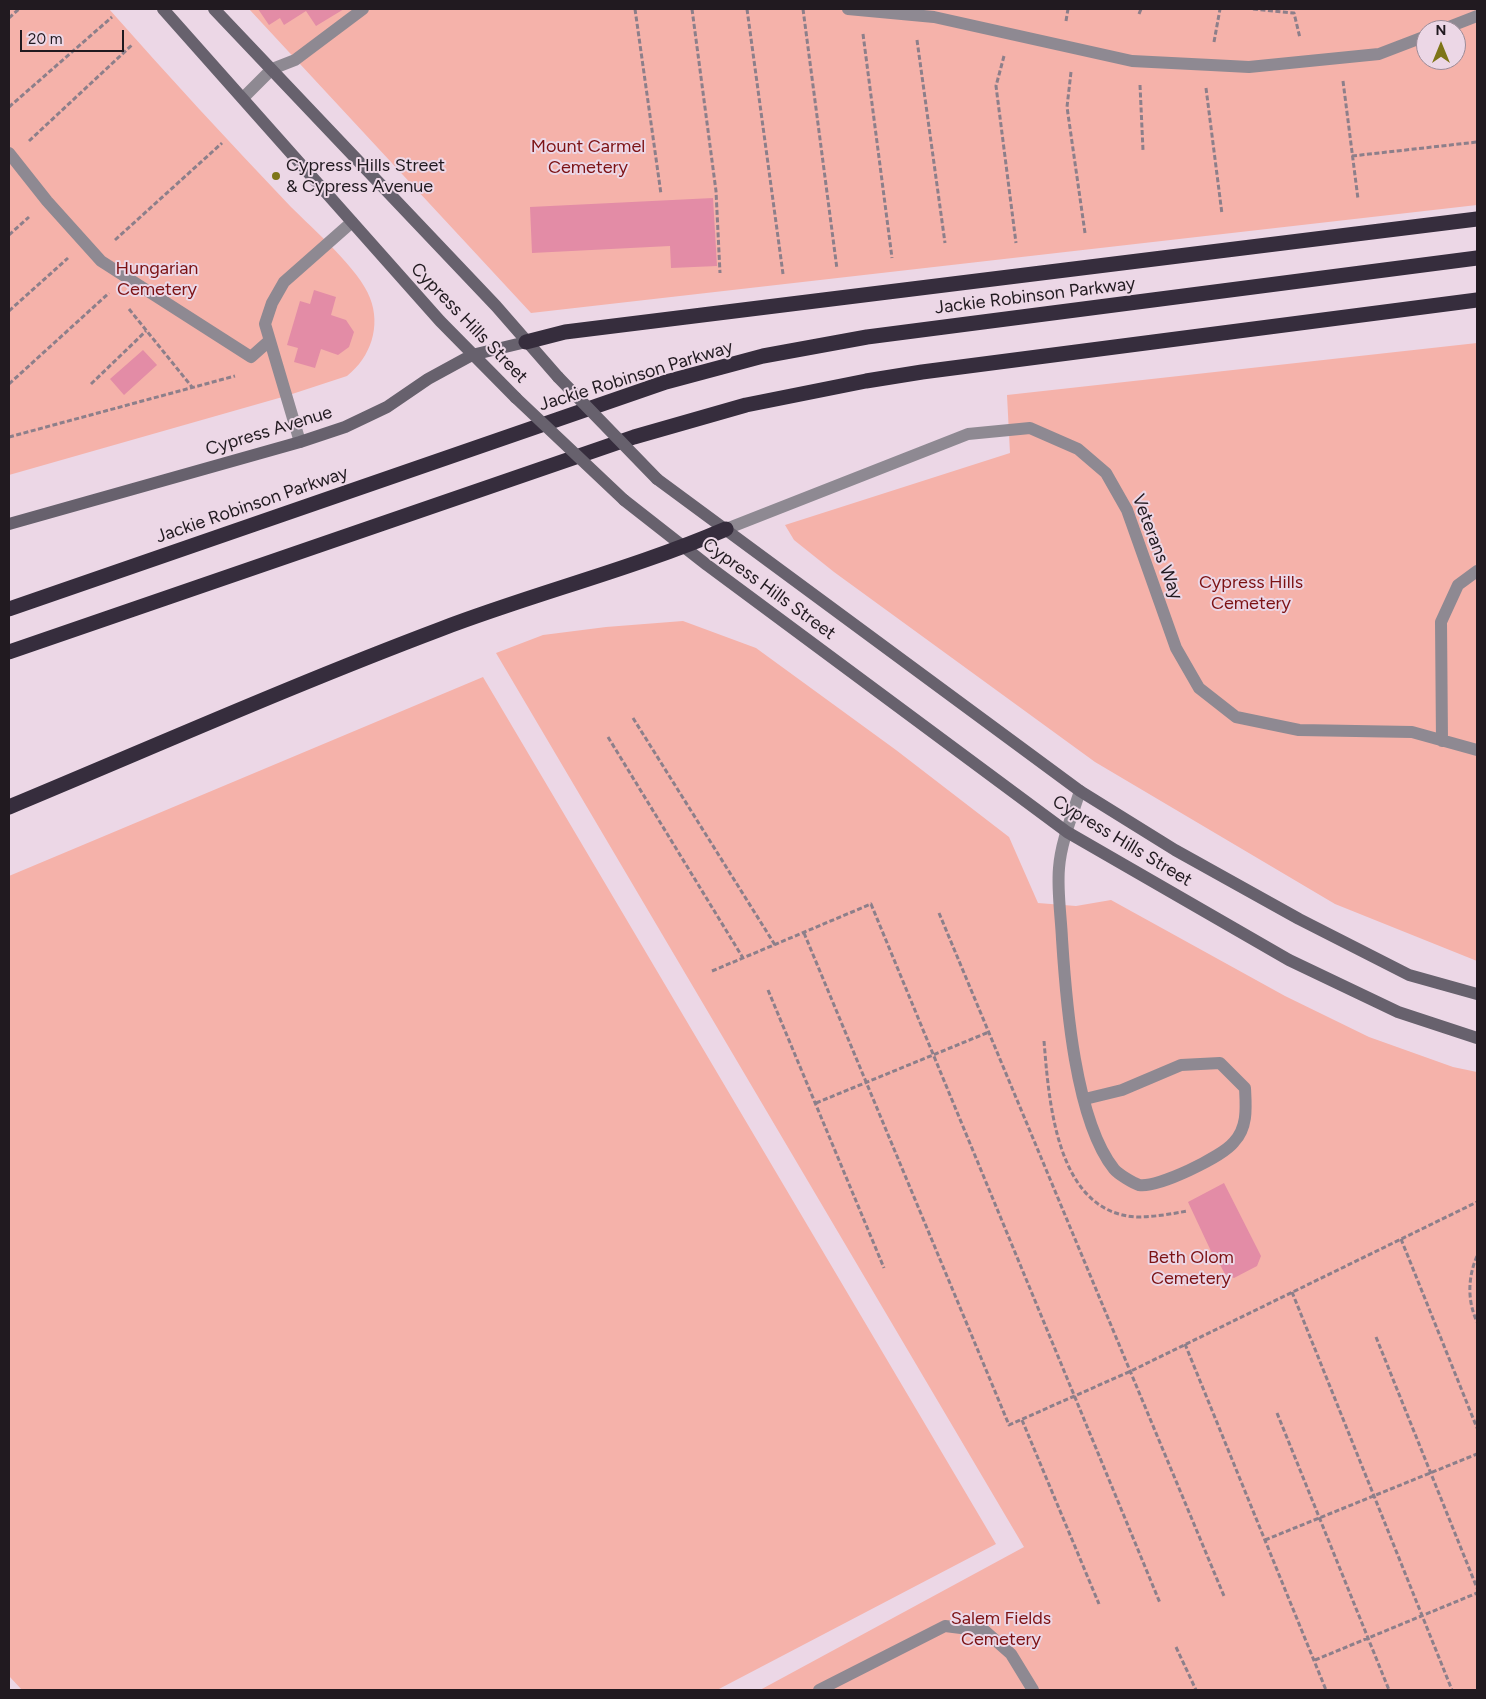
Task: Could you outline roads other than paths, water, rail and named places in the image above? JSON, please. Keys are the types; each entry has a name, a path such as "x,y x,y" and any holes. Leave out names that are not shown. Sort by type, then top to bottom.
{"highway":[{"path":"526,342 565,332 1477,219"},
{"name":"Jackie Robinson Parkway","path":"9,609 666,382 763,356 866,337 1477,258"},
{"path":"9,652 634,437 746,405 922,372 1477,300"},
{"path":"9,808 432,632 525,598 683,548 726,529"}],"street":[{"name":"Cypress Hills Street","path":"162,9 472,355 624,500 683,548 1067,832 1289,960 1398,1012 1477,1038"},
{"name":"Cypress Hills Street","path":"214,9 558,377 657,480 1080,791 1175,850 1409,975 1477,994"},
{"name":"Cypress Avenue","path":"9,524 300,442 345,427 387,407 428,379 472,355 526,342"}],"lane":[{"path":"243,98 272,69 295,60 363,9"},
{"path":"854,9 934,17 1139,62 1249,67 1379,54 1416,40"},
{"path":"10,155 47,201 97,257 251,357 269,342"},
{"path":"300,442 265,324 272,303 284,282 352,222"},
{"name":"Veterans Way","path":"726,529 968,434 1030,428 1078,449 1106,473 1127,510 1176,648 1199,688 1236,717 1299,730 1412,732 1477,750"},
{"path":"1442,741 1441,622 1458,585 1477,571"},
{"path":"1080,791 1059,866 1059,892 1068,1018 1085,1099 1096,1138 1115,1170 1139,1184 1167,1181 1203,1163 1234,1142 1247,1116 1244,1088 1220,1063 1181,1065 1122,1090 1085,1099"},
{"path":"819,1690 945,1626 985,1631 1011,1654 1033,1690"}],"place":[{"name":"Cypress Hills Street & Cypress Avenue","path":"276,176"}],"park label":[{"name":"Mount Carmel Cemetery","path":"588,157"},
{"name":"Hungarian Cemetery","path":"157,279"},
{"name":"Cypress Hills Cemetery","path":"1251,593"},
{"name":"Beth Olom Cemetery","path":"1191,1268"},
{"name":"Salem Fields Cemetery","path":"1001,1629"}]}
